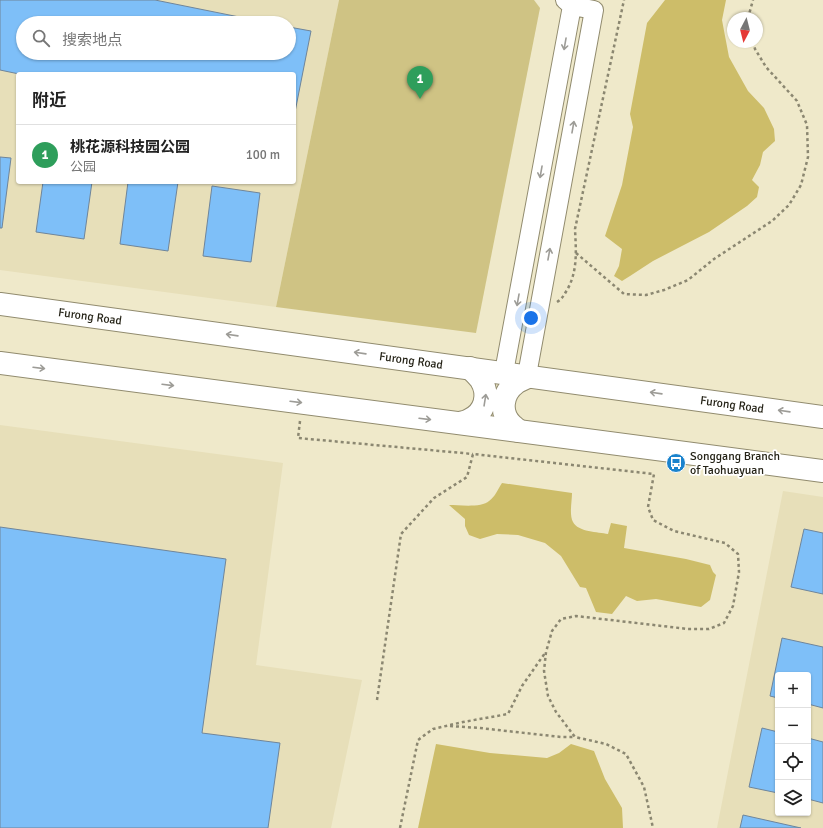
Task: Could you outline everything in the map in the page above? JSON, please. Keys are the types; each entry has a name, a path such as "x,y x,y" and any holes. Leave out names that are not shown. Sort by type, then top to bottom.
{"main road":[{"name":"Furong Road","path":"0,304 823,417"},
{"path":"0,363 823,471"},
{"path":"460,423 470,420 483,410 486,399 486,390 481,380 470,368"},
{"path":"520,431 511,425 503,410 504,399 508,391 516,383 529,376"}],"street":[{"path":"504,372 569,3 594,10 538,314 529,376"}],"path":[{"path":"538,314 562,300 570,286 575,271 575,229 624,0"},
{"path":"750,12 753,0"},
{"path":"576,253 624,294 646,294 664,290 688,280 714,259 772,221 789,205 801,185 808,157 807,125 797,101 766,67 755,48"},
{"path":"302,402 298,438 473,454 654,474 648,507 653,520 674,531 725,543 738,554 739,572 733,606 724,623 708,629 688,629 576,616 561,619 552,631 546,652 544,671 548,696 556,712 575,737"},
{"path":"377,700 401,534 434,498 467,477 473,454"},
{"path":"400,828 418,740 433,728 508,714 522,686 546,652"},
{"path":"446,726 575,737 606,744 626,754 644,787 652,828"}],"shaded area":[{"path":"0,0 339,0 276,307 0,270"},
{"path":"339,0 534,0 540,8 476,333 276,307"},
{"path":"665,0 726,0 722,20 729,57 748,91 764,108 774,129 775,141 763,152 760,165 752,180 759,187 757,197 747,206 709,232 653,261 622,281 614,276 619,266 622,249 605,236 622,185 633,127 630,114 647,23"},
{"path":"0,425 283,463 256,665 362,680 331,828 0,828"},
{"path":"502,483 572,493 572,519 579,528 608,534 611,523 627,526 624,548 686,559 710,565 716,575 710,600 701,607 656,599 637,601 626,596 612,614 596,612 586,588 580,587 561,556 545,543 518,535 497,534 480,539 469,535 465,526 465,519 449,505 464,506 481,505 486,503 493,497"},
{"path":"783,491 823,497 823,828 717,828"},
{"path":"436,744 490,753 547,758 559,753 571,744 594,751 605,779 622,808 623,828 418,828"}],"building":[{"path":"0,0 155,0 234,16 16,16 16,60 296,60 296,28 311,31 296,107 296,72 16,72 16,73 0,70"},
{"path":"0,157 11,158 2,228 0,228"},
{"path":"43,184 92,184 84,239 36,232"},
{"path":"128,184 178,184 168,251 120,244"},
{"path":"212,186 260,193 251,262 203,256"},
{"path":"0,527 226,559 202,733 280,743 268,828 0,828"},
{"path":"804,529 823,533 823,594 791,587"},
{"path":"782,638 823,647 823,708 811,705 811,672 775,672 775,697 770,696"},
{"path":"762,728 775,731 775,792 749,787"},
{"path":"811,739 823,742 823,803 811,800"},
{"path":"743,815 801,828 740,828"}],"place":[{"name":"桃花源科技园公园","path":"420,99"},
{"name":"Songgang Branch of Taohuayuan","path":"676,463"}]}
